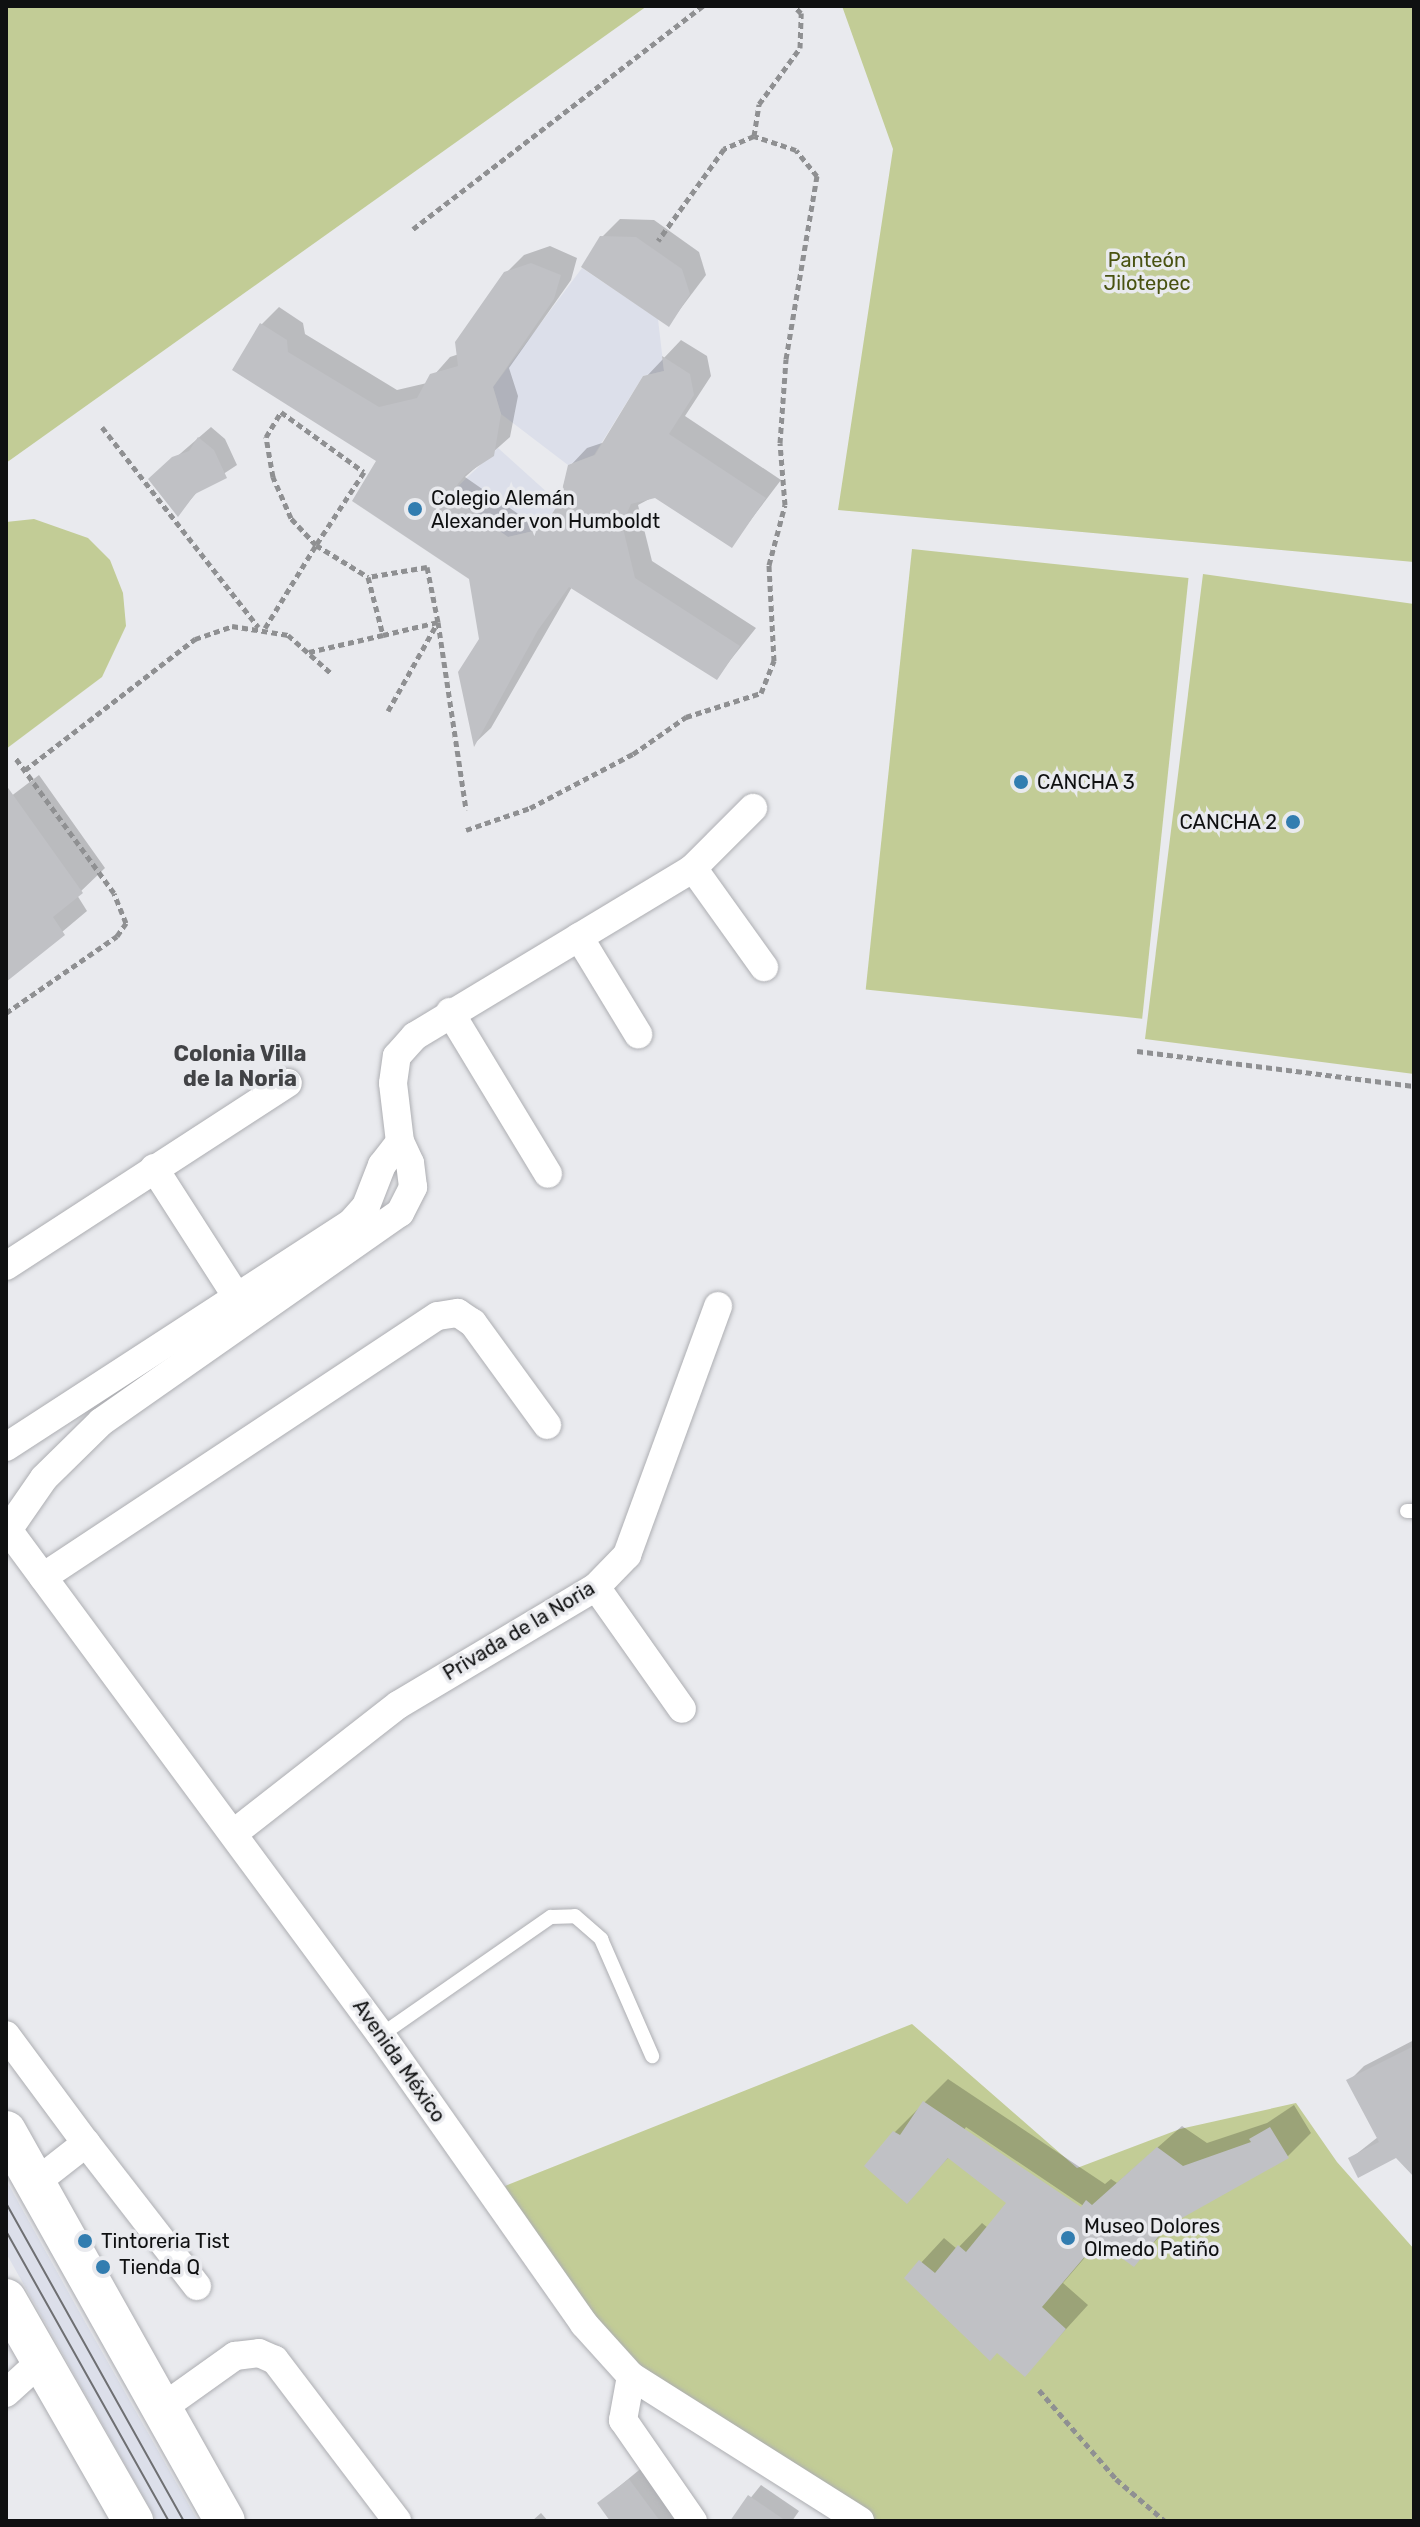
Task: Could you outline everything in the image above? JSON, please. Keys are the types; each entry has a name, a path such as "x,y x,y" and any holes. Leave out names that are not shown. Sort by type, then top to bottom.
{"main road":[{"path":"6,2131 225,2521"},
{"path":"6,2299 133,2521"}],"street":[{"path":"6,1447 86,1397 182,1350 295,1274 400,1213 413,1187 400,1142 393,1083 397,1056 415,1036 450,1012 693,868 753,808"},
{"path":"693,868 764,967"},
{"path":"579,937 638,1034"},
{"path":"450,1012 548,1174"},
{"path":"6,1266 288,1083"},
{"path":"154,1168 238,1299"},
{"path":"7,1528 44,1478 101,1422 238,1299 295,1274"},
{"name":"Privada de la Noria","path":"234,1833 398,1705 596,1587 627,1555 718,1306"},
{"path":"43,1577 438,1316 458,1313 473,1323 547,1425"},
{"path":"86,1397 101,1422"},
{"name":"Avenida México","path":"7,1528 381,2035 584,2324 631,2376 860,2521"},
{"path":"596,1587 682,1709"},
{"path":"6,2035 197,2286"},
{"path":"35,2183 86,2143"},
{"path":"162,2408 235,2356 267,2356 397,2521"},
{"path":"6,2393 41,2361"},
{"path":"631,2376 623,2420 693,2521"}],"lane":[{"path":"381,2035 551,1917 575,1916 601,1939 652,2056"}],"path":[{"path":"413,229 703,6"},
{"path":"754,136 759,104 800,48 801,13 794,6"},
{"path":"466,830 530,808 633,754 686,717 761,693 774,661 769,565 785,505 780,443 786,359 817,176 796,150 754,136 724,149 658,241"},
{"path":"262,628 316,545 364,472 281,412 266,437 273,477 291,518 316,545 368,577 427,567 466,810"},
{"path":"102,427 262,628"},
{"path":"368,577 383,635"},
{"path":"308,653 438,622"},
{"path":"388,711 438,622"},
{"path":"25,770 195,639 232,626 262,628 288,635 331,673"},
{"path":"6,1013 117,936 126,923 114,893 15,757"},
{"path":"1137,1051 1414,1086"},
{"path":"1039,2390 1116,2479 1165,2521"}],"shaded area":[{"path":"582,268 658,319 664,371 643,376 594,455 568,465 501,414 493,387"},
{"path":"498,448 559,503 542,529 508,537 449,495"},
{"path":"6,2180 198,2521 157,2521 6,2253"}],"green space":[{"path":"6,6 647,6 6,463"},
{"name":"Panteón Jilotepec","path":"842,6 1414,6 1414,562 838,510 893,149"},
{"path":"34,519 88,538 110,560 123,593 126,626 102,677 6,749 6,522"},
{"name":"CANCHA 3","path":"912,549 1188,578 1142,1019 866,990"},
{"name":"CANCHA 2","path":"1203,574 1414,604 1414,1074 1145,1039"},
{"path":"912,2024 1077,2168 1180,2129 1296,2103 1337,2162 1414,2249 1414,2521 866,2521 650,2392 582,2328 505,2186"}],"building":[{"path":"600,236 636,237 682,269 690,294 669,327 581,267"},
{"name":"Colegio Alemán Alexander von Humboldt","path":"531,263 561,275 554,299 493,387 501,414 494,456 466,474 449,495 508,537 542,529 559,503 568,465 595,455 643,376 664,371 662,356 690,374 694,395 669,434 766,498 732,548 655,498 631,504 622,524 635,578 740,646 717,680 569,587 538,630 474,747 458,672 479,639 469,579 352,501 376,461 232,370 260,323 287,340 288,352 379,407 417,398 430,374 458,366 455,342 504,272"},
{"path":"198,437 214,450 227,478 195,494 178,517 148,479 172,457 189,451"},
{"path":"6,785 83,893 53,917 65,935 6,982"},
{"path":"1414,2046 1414,2177 1396,2158 1358,2178 1348,2158 1379,2142 1346,2080"},
{"name":"Museo Dolores Olmedo Patiño","path":"923,2101 1081,2207 1086,2200 1092,2205 1157,2147 1183,2166 1251,2142 1249,2139 1270,2127 1289,2158 1166,2227 1134,2267 1098,2241 1042,2307 1066,2329 1025,2377 997,2353 990,2361 904,2278 919,2260 935,2273 958,2245 966,2252 1006,2203 948,2158 907,2204 864,2166 893,2131 900,2135"},
{"path":"629,2479 660,2521 610,2521 597,2503"},
{"path":"748,2495 786,2521 730,2521"}],"tram line":[{"path":"6,2203 184,2521"},
{"path":"6,2231 169,2521"}],"place":[{"name":"Colegio Alemán Alexander von Humboldt","path":"415,509"},
{"name":"CANCHA 3","path":"1021,782"},
{"name":"CANCHA 2","path":"1293,822"},
{"name":"Museo Dolores Olmedo Patiño","path":"1068,2238"},
{"name":"Tintoreria Tist","path":"85,2241"},
{"name":"Tienda Q","path":"103,2267"}],"district":[{"name":"Colonia Villa de la Noria","path":"240,1066"}]}
